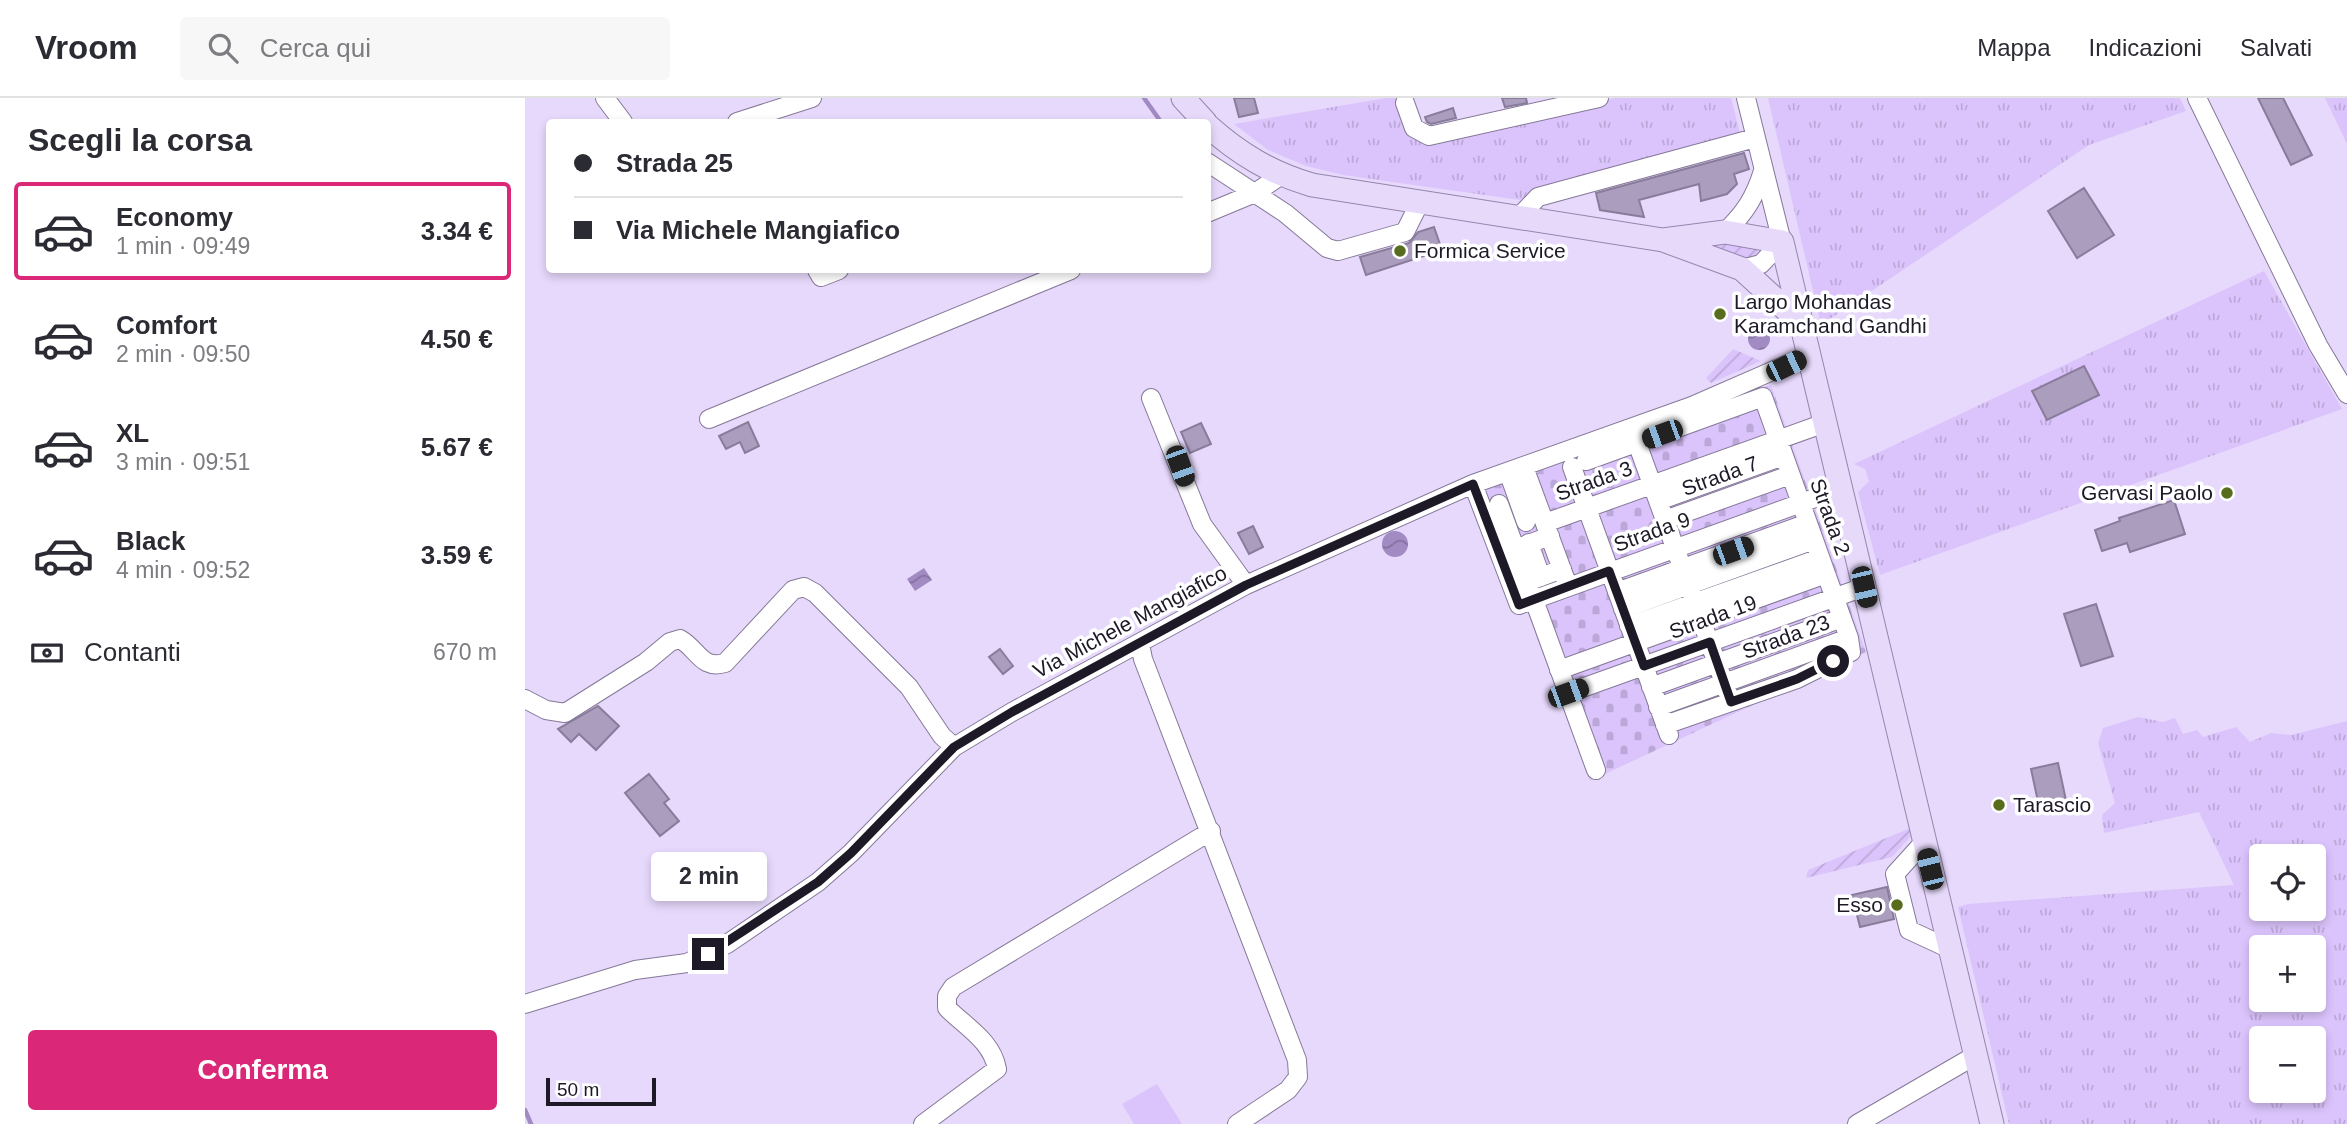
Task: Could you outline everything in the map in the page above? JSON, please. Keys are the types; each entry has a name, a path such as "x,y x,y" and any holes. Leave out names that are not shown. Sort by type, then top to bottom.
{"main road":[{"path":"1183,98 1199,119"},
{"path":"1211,129 1251,159 1280,176 1312,185 1419,204 1663,240 1742,269 1800,322"},
{"path":"1663,240 1725,232 1782,242 1992,1124"}],"street":[{"path":"605,98 621,119"},
{"path":"746,119 812,98"},
{"path":"1405,103 1414,128 1429,136 1599,98"},
{"path":"1742,269 1761,264 1782,242 1746,98"},
{"path":"2197,98 2319,345 2347,394"},
{"path":"1518,218 1538,197 1755,138"},
{"path":"1211,165 1255,193 1327,248 1338,251 1405,232 1419,204"},
{"path":"1725,232 1754,198 1763,171"},
{"path":"1211,211 1255,193 1280,176"},
{"path":"709,419 1064,273"},
{"name":"Via Michele Mangiafico","path":"525,1004 635,970 687,963 727,944 818,882 851,853 954,747 1012,712 1246,585 1473,484 1692,405 1809,355"},
{"name":"Strada 2","path":"1637,443 1763,397 1850,645"},
{"path":"1151,398 1202,524 1246,585"},
{"name":"Strada 3","path":"1499,504 1508,529 1536,531 1587,508 1655,493 1780,448 1825,423"},
{"path":"1731,702 1637,443 1579,464 1587,508 1667,730 1731,702 1797,679 1850,645"},
{"name":"Strada 7","path":"1665,520 1790,475"},
{"path":"1520,477 1536,531 1559,670 1596,770"},
{"path":"1473,484 1544,584"},
{"name":"Strada 9","path":"1544,584 1609,571 1840,489"},
{"path":"1536,531 1544,584"},
{"path":"1620,600 1811,532"},
{"path":"1559,670 1632,634 1823,566"},
{"path":"525,699 545,710 565,713 646,662 670,642 680,639 703,662 715,666 725,663 793,590 804,587 815,593 909,687 943,736 954,747"},
{"name":"Strada 19","path":"1568,693 1864,587"},
{"path":"1651,687 1842,618"},
{"path":"1140,644 1143,659 1297,1060 1298,1077 1288,1090 1237,1124"},
{"name":"Strada 23","path":"1658,707 1724,683 1850,645"},
{"path":"923,1124 997,1069 994,1054 987,1044 947,1008 947,996 953,987 1211,831"},
{"path":"1924,842 1895,874 1909,930 1950,949"},
{"path":"1857,1124 1976,1055"}],"green space":[{"path":"1399,98 1409,128 1438,138 1615,98 1731,98 1741,137 1536,193 1520,200 1343,175 1306,166 1268,150 1234,124"},
{"path":"1768,98 2180,98 2186,111 2089,145 1821,325"},
{"path":"2325,98 2347,98 2347,144"},
{"path":"1709,243 1755,243 1760,246 1756,257 1740,258"},
{"path":"2264,271 2342,409 1880,575 1858,492 1869,481 1865,469 1854,464"},
{"path":"1733,349 1761,361 1711,383 1706,378"},
{"path":"1771,385 1866,652 1590,781 1481,486"},
{"path":"2138,717 2163,722 2175,718 2183,734 2197,730 2203,737 2236,727 2250,742 2271,733 2291,735 2347,721 2347,1124 2009,1124 1958,907 1968,904 2234,885 2199,812 2104,833 2102,815 2115,803 2098,743 2103,728"},
{"path":"1913,827 1914,833 1892,857 1806,878 1808,870"},
{"path":"1157,1084 1182,1124 1134,1124 1122,1104"}],"water":[{"path":"1759,328 1769,335 1770,339 1763,349 1759,350 1749,343 1748,339 1755,329"},
{"path":"1395,531 1404,535 1408,544 1404,553 1395,557 1386,553 1382,544 1386,535"},
{"path":"924,568 932,580 915,591 907,579"}],"building":[{"path":"1234,98 1254,98 1258,113 1239,117"},
{"path":"1502,98 1526,98 1527,103 1505,107"},
{"path":"2258,98 2283,98 2312,155 2291,165"},
{"path":"1453,108 1456,118 1431,124 1427,122 1425,117"},
{"path":"1744,153 1749,169 1734,174 1737,184 1727,194 1701,201 1699,184 1639,200 1644,217 1600,210 1596,193"},
{"path":"2084,188 2114,235 2077,258 2048,211"},
{"name":"Formica Service","path":"1434,227 1442,250 1366,275 1360,257 1409,243 1418,232"},
{"path":"2084,366 2099,395 2047,420 2032,391"},
{"path":"748,422 759,446 745,453 740,442 726,449 719,436"},
{"path":"1201,423 1211,444 1190,453 1181,432"},
{"path":"2174,500 2185,534 2130,552 2127,543 2102,551 2095,530 2120,521 2119,518"},
{"path":"1253,526 1263,547 1249,554 1238,533"},
{"path":"2096,604 2113,656 2081,666 2064,614"},
{"path":"1000,649 1013,666 1003,674 989,657"},
{"path":"598,706 619,726 596,750 579,734 571,742 558,729"},
{"path":"2058,763 2067,805 2040,811 2031,769"},
{"path":"649,774 669,799 664,803 679,821 660,836 625,793"},
{"path":"1887,887 1894,919 1860,927 1852,895"}],"waterway":[{"path":"1144,98 1159,119"},
{"path":"525,1110 531,1124"}],"place":[{"name":"Formica Service","path":"1400,251"},
{"name":"Largo Mohandas Karamchand Gandhi","path":"1720,314"},
{"name":"Gervasi Paolo","path":"2227,493"},
{"name":"Tarascio","path":"1999,805"},
{"name":"Esso","path":"1897,905"}],"route":[{"path":"708,954 818,882 851,853 954,747 1012,712 1246,585 1473,484 1519,605 1609,571 1644,666 1710,642 1731,702 1797,679 1833,661"}]}
